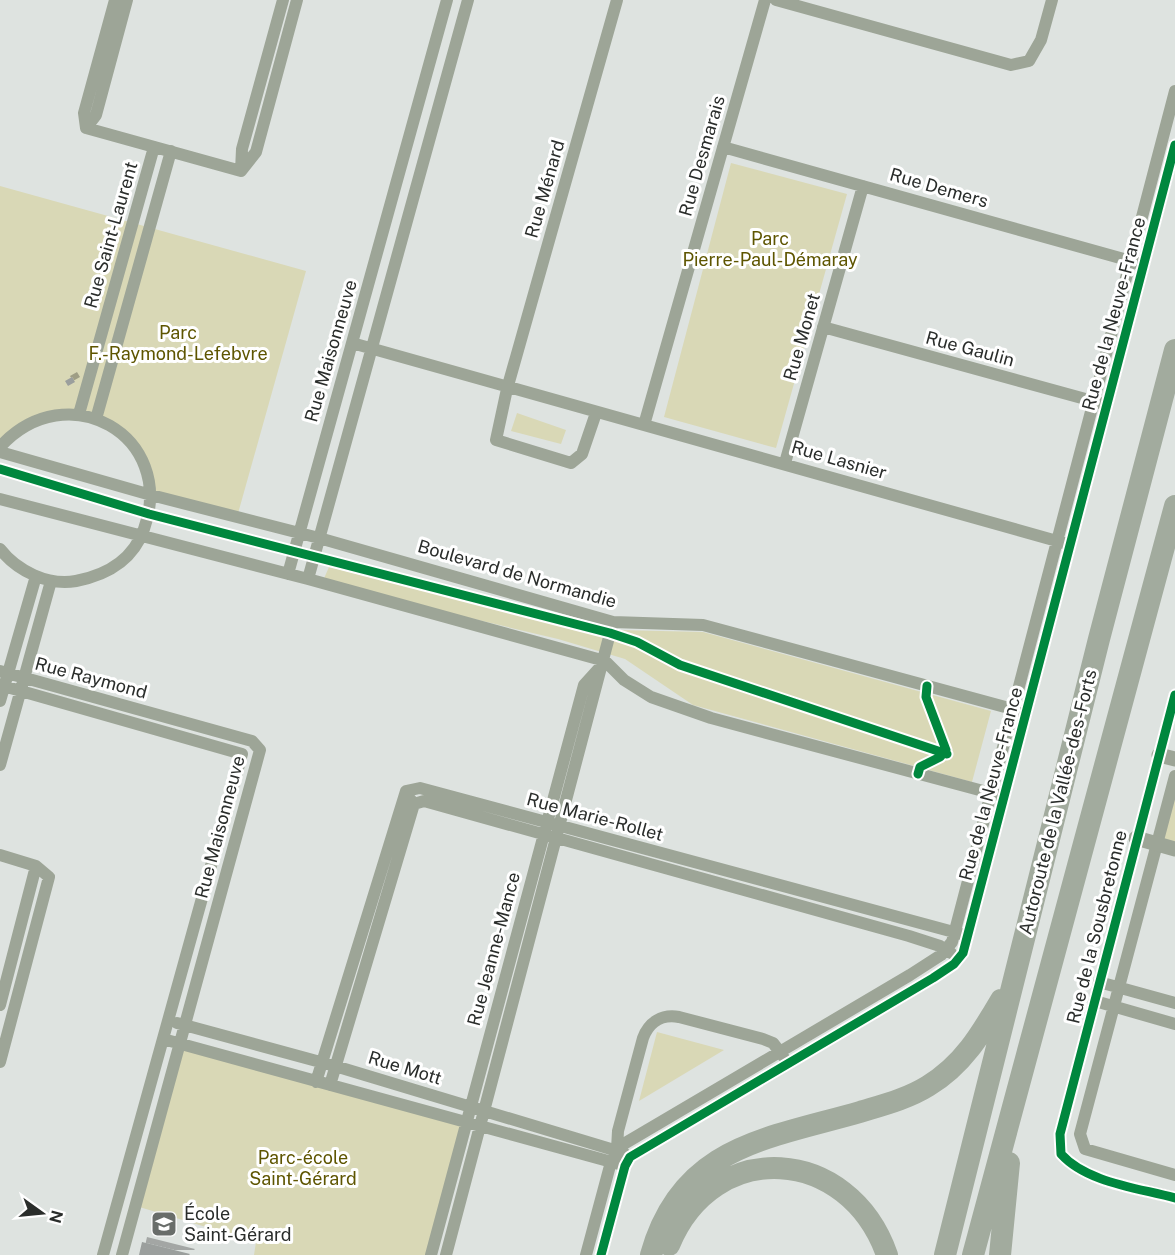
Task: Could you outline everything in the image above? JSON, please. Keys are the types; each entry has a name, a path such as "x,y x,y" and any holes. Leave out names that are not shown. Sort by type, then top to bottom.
{"highway":[{"name":"Autoroute de la Vallée-des-Forts","path":"945,1255 1175,350"},
{"name":"Autoroute de la Vallée-des-Forts","path":"973,1255 1175,506"},
{"path":"651,1255 660,1227 676,1200 691,1182 717,1160 758,1140 885,1104 926,1087 970,1050 1014,978"},
{"path":"1000,1255 1016,1096"},
{"path":"665,1255 684,1215 714,1187 731,1177 752,1171 786,1168 815,1174 852,1197 874,1226 887,1255"}],"street":[{"path":"86,128 84,113 115,0"},
{"path":"86,128 96,116 127,0"},
{"path":"241,171 242,149 283,0"},
{"path":"241,171 256,152 297,0"},
{"name":"Rue Maisonneuve","path":"288,574 447,0"},
{"name":"Rue Maisonneuve","path":"308,579 468,0"},
{"name":"Rue Ménard","path":"507,389 617,0"},
{"name":"Rue Desmarais","path":"644,425 765,0"},
{"path":"776,0 1011,64 1029,61 1041,40 1052,0"},
{"path":"432,56 451,61"},
{"name":"Rue de la Neuve-France","path":"947,950 955,933 992,794 1175,91"},
{"path":"86,128 241,171"},
{"name":"Rue de la Neuve-France","path":"958,961 968,936 1175,145"},
{"name":"Rue Saint-Laurent","path":"79,414 154,147"},
{"name":"Rue Demers","path":"723,147 1144,264"},
{"name":"Rue Saint-Laurent","path":"96,419 171,151"},
{"name":"Rue Monet","path":"785,463 863,186"},
{"path":"390,207 409,212"},
{"name":"Rue Gaulin","path":"824,327 1108,405"},
{"name":"Rue Saint-Laurent","path":"102,334 119,339"},
{"name":"Rue Lasnier","path":"352,343 507,389 785,463 1071,544"},
{"path":"507,389 496,440 571,463 582,454 596,413"},
{"path":"0,447 13,433 33,421 55,414 79,414 96,419 118,431 135,449 147,471 151,495 150,514 141,537 124,560 103,573 70,582 51,581 18,567 0,549"},
{"name":"Boulevard de Normandie","path":"0,452 151,495 319,538 613,622 703,625 1027,713"},
{"path":"0,499 308,579 605,661 624,680 651,697 711,718 1004,797"},
{"path":"0,701 3,679 36,576"},
{"path":"0,765 51,581"},
{"name":"Rue Jeanne-Mance","path":"446,1255 605,661 613,622"},
{"name":"Rue Jeanne-Mance","path":"431,1255 584,685 605,661"},
{"name":"Rue Raymond","path":"3,679 170,725 252,741 260,750"},
{"name":"Rue de la Sousbretonne","path":"1071,1165 1061,1154 1060,1134 1175,695"},
{"name":"Rue Raymond","path":"170,725 242,754"},
{"name":"Rue Maisonneuve","path":"104,1255 242,754 260,750 122,1255"},
{"path":"1159,755 1175,759"},
{"name":"Rue de la Sousbretonne","path":"1085,1149 1080,1134 1175,776"},
{"name":"Rue Marie-Rollet","path":"406,791 420,788 545,829 558,839 929,941 947,950 958,961"},
{"path":"330,1085 414,804 406,791"},
{"path":"316,1082 406,791"},
{"name":"Rue Marie-Rollet","path":"414,804 424,801 545,829 561,826 968,936"},
{"path":"1136,838 1175,849"},
{"path":"0,855 36,866 48,877 0,1062"},
{"path":"16,1000 1,1000 36,866"},
{"path":"770,898 774,884"},
{"path":"617,1149 779,1050 910,975 947,950"},
{"path":"601,1255 627,1161 958,961"},
{"path":"1099,982 1175,1003"},
{"path":"1095,1002 1175,1024"},
{"path":"586,1255 611,1162 617,1149 618,1131 647,1029 666,1016 679,1017 764,1039 779,1050 787,1064"},
{"name":"Rue Mott","path":"168,1020 335,1066 485,1113 617,1149 627,1161"},
{"name":"Rue Mott","path":"163,1039 611,1162 627,1161"},
{"path":"1175,1175 1085,1149 1071,1165 1108,1180 1175,1198"},
{"path":"113,1220 131,1225"}],"green space":[{"name":"Parc Pierre-Paul-Démaray","path":"731,163 847,194 776,448 664,417"},
{"name":"Parc F.-Raymond-Lefebvre","path":"0,186 306,271 237,517 153,495 123,432 54,413 0,448"},
{"path":"517,413 566,430 561,444 511,431"},
{"path":"329,567 576,629 703,632 991,711 972,782 693,705 625,659 558,639 322,583"},
{"path":"1175,780 1175,848 1159,844"},
{"path":"657,1032 724,1050 639,1101"},
{"name":"Parc-école Saint-Gérard","path":"180,1044 464,1123 430,1255 254,1255 256,1242 136,1206"}],"building":[{"path":"72,377 75,382 68,386 65,381"},
{"name":"École Saint-Gérard","path":"142,1242 190,1254 139,1255"}],"cycle path":[{"path":"601,1255 625,1166 630,1157 933,978 954,964 963,953 1175,145"},
{"path":"0,469 149,514 610,633 637,642 680,665 947,754"},
{"path":"918,774 920,767 940,757 946,750 926,697 927,686"},
{"path":"1175,695 1060,1134 1061,1154 1085,1172 1114,1183 1175,1198"}],"place":[{"name":"École Saint-Gérard","path":"164,1224"}]}
